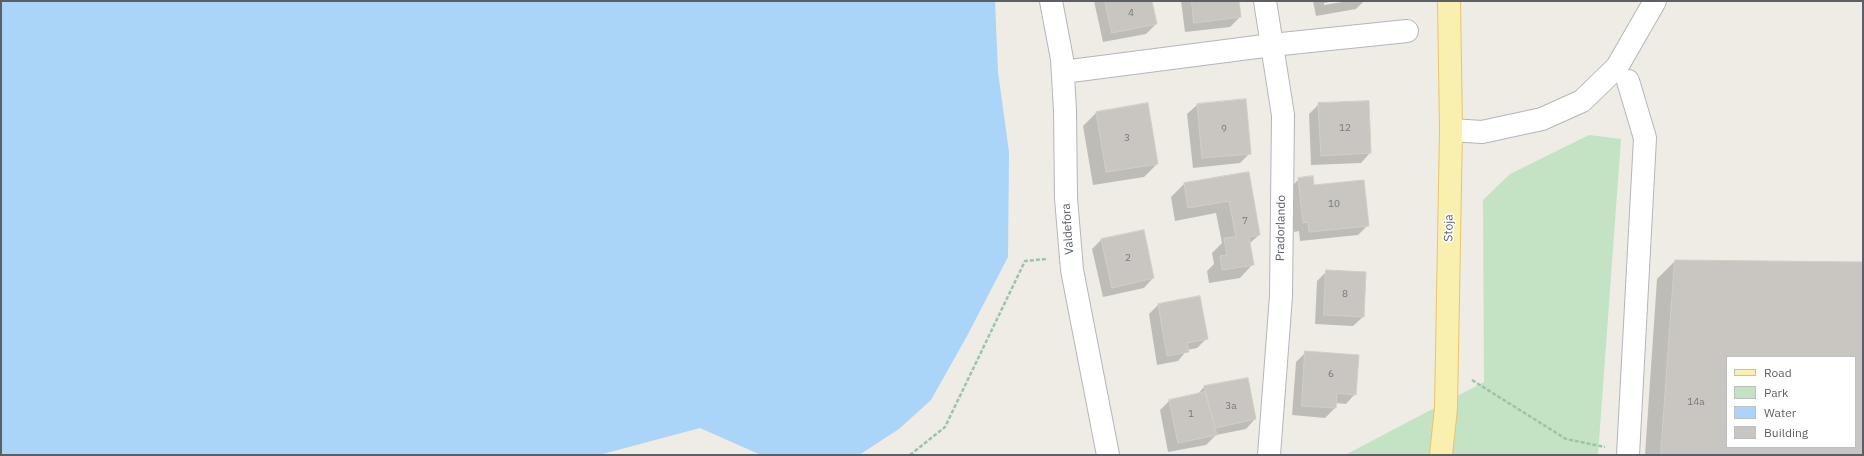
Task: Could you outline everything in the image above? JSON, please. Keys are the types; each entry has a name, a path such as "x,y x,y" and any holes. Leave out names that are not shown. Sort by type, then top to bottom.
{"main road":[{"name":"Stoja","path":"1441,455 1446,408 1451,130 1449,1"}],"street":[{"name":"Valdefora","path":"1051,1 1063,72 1066,198 1070,256 1094,394 1108,455"},
{"name":"Pradorlando","path":"1265,1 1283,115 1281,296 1269,455"},
{"path":"1451,130 1482,132 1542,119 1582,101 1617,67 1655,1"},
{"path":"1063,72 1272,45 1407,31"},
{"path":"1628,81 1645,138 1628,453"}],"path":[{"path":"910,455 945,427 1025,261 1070,256"},
{"path":"1468,377 1566,438 1628,453"}],"green space":[{"path":"1589,135 1621,139 1598,455 1345,455 1484,382 1483,200 1510,174"}],"water":[{"path":"1,1 995,1 998,72 1009,152 1008,257 967,336 931,400 899,429 859,455 761,455 700,428 599,455 1,455"}],"building":[{"path":"1105,1 1152,1 1157,24 1112,33"},
{"path":"1192,1 1239,1 1241,17 1194,23"},
{"path":"1246,99 1251,154 1202,158 1197,104"},
{"path":"1369,101 1371,153 1321,156 1318,103"},
{"path":"1148,103 1158,164 1106,172 1096,112"},
{"path":"1249,172 1260,235 1249,237 1254,265 1222,270 1220,256 1227,255 1224,238 1236,237 1229,201 1188,208 1184,183"},
{"path":"1313,176 1314,185 1364,180 1369,226 1309,232 1308,222 1303,223 1298,178"},
{"path":"1144,230 1154,278 1112,288 1101,239"},
{"path":"1675,260 1863,262 1863,455 1661,455"},
{"path":"1326,270 1366,272 1364,317 1324,315"},
{"path":"1200,296 1208,339 1187,343 1189,352 1167,356 1158,304"},
{"path":"1305,351 1359,355 1356,395 1337,393 1336,408 1302,406"},
{"path":"1248,378 1256,419 1215,428 1204,386"},
{"path":"1205,392 1217,435 1178,443 1169,400"}]}
